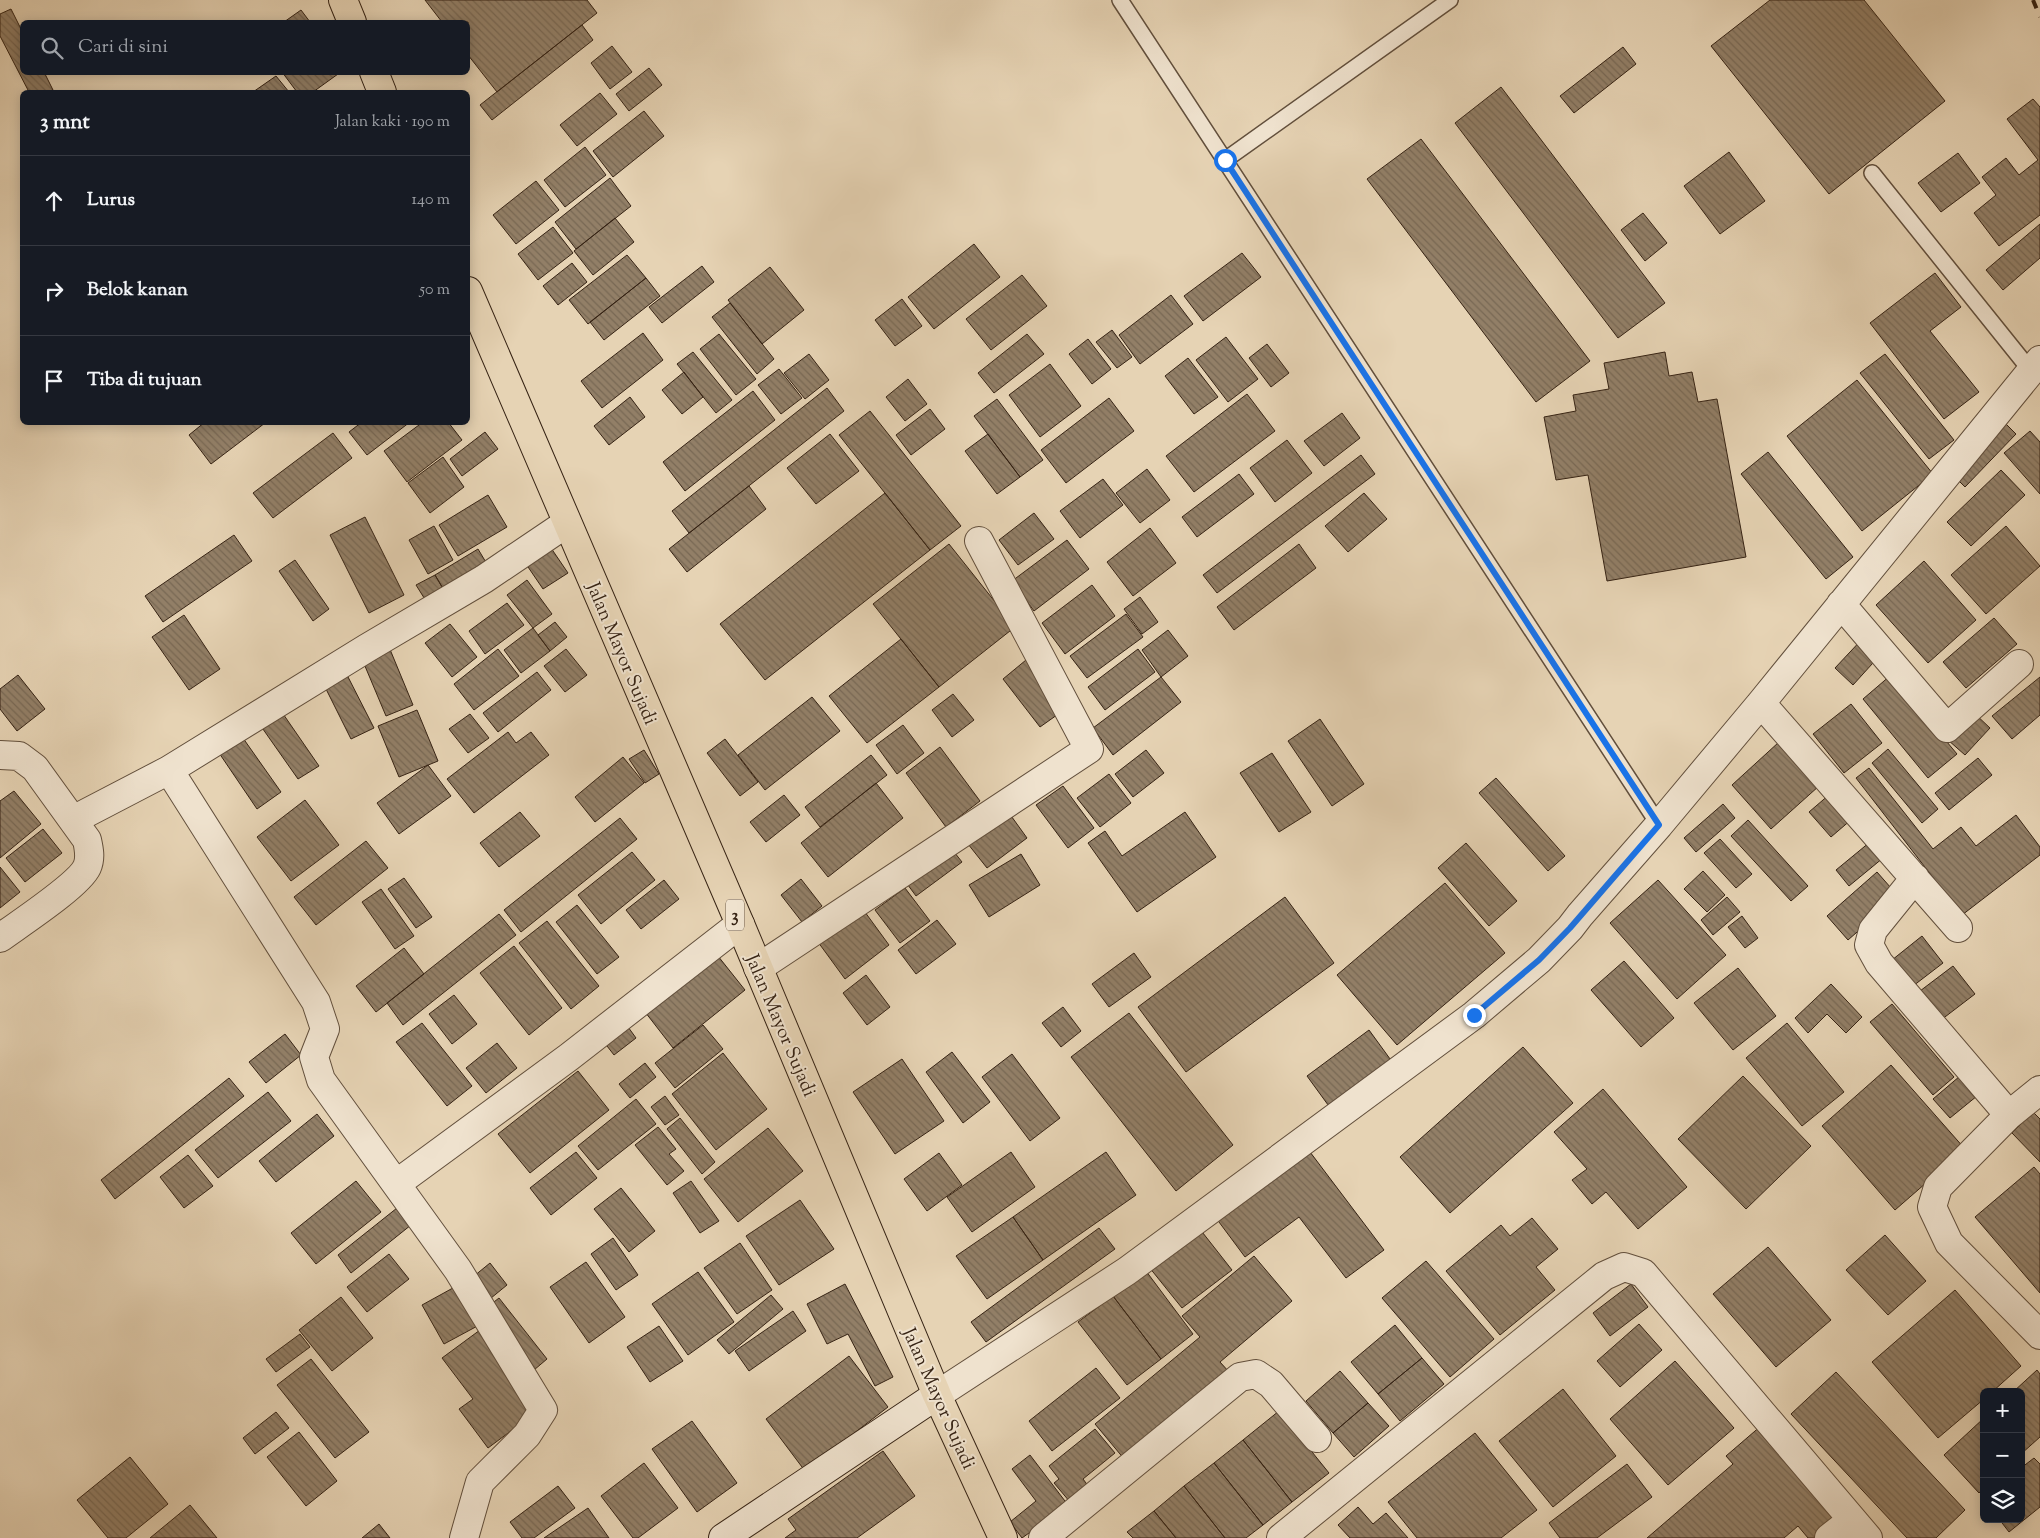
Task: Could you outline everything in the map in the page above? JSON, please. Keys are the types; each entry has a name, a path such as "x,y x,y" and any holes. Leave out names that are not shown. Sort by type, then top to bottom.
{"highway":[{"path":"343,0 351,20"},
{"path":"375,75 381,90"},
{"name":"Jalan Mayor Sujadi","path":"470,296 740,924 937,1395 1003,1538"}],"street":[{"path":"723,1538 1128,1270 1474,1015 1539,960 1558,941 1659,825 2036,366"},
{"path":"73,820 169,770 367,648 484,579 567,523"},
{"path":"758,968 1090,748 979,541"},
{"path":"1841,604 1947,728 2019,664"},
{"path":"1761,703 1958,928"},
{"path":"0,755 19,756 35,768 87,840 90,854 87,867 68,887 0,938"},
{"path":"169,770 316,1002 326,1029 314,1057 322,1080 458,1270 543,1410 528,1435 480,1482 464,1538"},
{"path":"1915,878 1873,930 1869,945 1879,963 2009,1115"},
{"path":"396,1184 569,1057 740,924"},
{"path":"2040,1090 2009,1115 1938,1187 1932,1207 1949,1243 2040,1334"},
{"path":"1281,1538 1604,1276 1624,1267 1643,1273 1860,1529 1829,1538"},
{"path":"1043,1538 1240,1377 1256,1374 1271,1384 1317,1438"}],"lane":[{"path":"1120,0 1659,825"},
{"path":"1225,160 1450,0"},
{"path":"1872,173 2036,366"}],"building":[{"path":"425,0 587,0 597,13 497,92 470,58 470,20 440,20"},
{"path":"1770,0 1864,0 1945,101 1829,194 1711,46"},
{"path":"11,9 20,27 20,75 0,36 0,14"},
{"path":"301,10 308,20 287,20"},
{"path":"582,25 593,40 492,120 480,105"},
{"path":"612,46 632,72 610,89 591,63"},
{"path":"1623,47 1636,64 1574,113 1560,96"},
{"path":"649,68 662,85 629,111 616,94"},
{"path":"20,75 46,75 53,90 28,90"},
{"path":"284,75 337,75 316,90 296,90"},
{"path":"276,76 287,90 256,90"},
{"path":"1501,87 1665,303 1618,338 1455,123"},
{"path":"600,93 617,114 577,146 560,125"},
{"path":"2033,99 2040,107 2040,215 1999,246 1974,213 1996,195 1982,177 2006,158 2019,175 2038,160 2007,119"},
{"path":"644,111 664,136 613,177 593,151"},
{"path":"1421,139 1590,361 1536,402 1367,179"},
{"path":"585,147 606,175 565,207 544,180"},
{"path":"1729,152 1765,201 1720,234 1684,186"},
{"path":"1958,153 1980,183 1941,212 1918,183"},
{"path":"610,178 631,206 576,249 555,222"},
{"path":"536,181 559,210 516,244 493,215"},
{"path":"1643,213 1667,243 1645,261 1621,230"},
{"path":"615,218 634,242 593,275 574,251"},
{"path":"2040,224 2040,258 2003,290 1986,270"},
{"path":"553,227 573,253 538,280 518,254"},
{"path":"974,244 1000,277 934,329 908,297"},
{"path":"1242,253 1261,277 1203,321 1184,296"},
{"path":"627,255 646,278 588,324 569,300"},
{"path":"572,263 587,282 558,305 543,286"},
{"path":"702,266 714,282 662,323 649,307"},
{"path":"770,267 804,310 762,344 728,300"},
{"path":"1935,273 1961,307 1930,331 1979,392 1944,419 1870,323"},
{"path":"1022,275 1047,306 991,350 966,319"},
{"path":"646,278 660,296 604,340 590,322"},
{"path":"1171,295 1193,324 1140,364 1119,335"},
{"path":"902,299 922,326 895,346 875,320"},
{"path":"730,303 774,359 757,374 712,317"},
{"path":"1112,330 1132,357 1117,368 1096,342"},
{"path":"643,333 663,360 602,408 581,381"},
{"path":"719,334 756,379 736,395 700,349"},
{"path":"1027,334 1044,354 994,393 978,373"},
{"path":"1226,337 1258,379 1228,402 1196,360"},
{"path":"1088,339 1111,369 1092,384 1069,354"},
{"path":"1267,344 1289,373 1271,387 1249,358"},
{"path":"693,352 732,400 716,413 677,364"},
{"path":"1665,352 1669,376 1692,372 1698,402 1717,399 1746,557 1607,581 1588,475 1556,480 1544,417 1576,411 1573,395 1609,389 1604,363"},
{"path":"809,354 829,380 805,399 784,373"},
{"path":"1885,354 1954,440 1929,459 1860,373"},
{"path":"1188,358 1218,397 1194,414 1165,376"},
{"path":"1050,364 1081,406 1040,437 1009,395"},
{"path":"779,369 802,398 781,414 758,385"},
{"path":"684,372 703,397 682,414 662,390"},
{"path":"908,379 927,404 905,421 886,397"},
{"path":"1857,380 1933,474 1862,531 1787,436"},
{"path":"827,388 844,411 689,533 672,511"},
{"path":"753,391 775,420 685,491 663,462"},
{"path":"1247,394 1275,431 1194,492 1166,456"},
{"path":"630,397 645,417 609,445 594,426"},
{"path":"1109,398 1134,431 1066,483 1041,450"},
{"path":"997,399 1043,460 1020,477 974,416"},
{"path":"930,409 945,429 911,455 896,435"},
{"path":"870,411 961,526 930,550 839,435"},
{"path":"1342,413 1360,438 1324,466 1304,441"},
{"path":"2003,421 2016,434 1965,487 1953,475"},
{"path":"201,425 262,425 211,464 189,435"},
{"path":"358,425 406,425 367,455 349,432"},
{"path":"419,425 450,425 462,440 407,482 384,451"},
{"path":"2030,431 2040,442 2040,494 2004,453"},
{"path":"485,432 498,449 462,476 450,459"},
{"path":"333,433 352,458 273,518 253,493"},
{"path":"830,434 859,471 816,504 787,468"},
{"path":"988,434 1020,477 997,494 965,451"},
{"path":"1287,440 1312,473 1275,502 1250,468"},
{"path":"1768,452 1853,557 1826,579 1741,474"},
{"path":"1361,455 1375,474 1217,593 1203,575"},
{"path":"443,457 464,487 430,513 408,483"},
{"path":"1147,469 1170,500 1140,523 1116,493"},
{"path":"2001,470 2025,495 1971,546 1947,522"},
{"path":"1239,474 1254,494 1197,537 1182,517"},
{"path":"1103,479 1123,505 1080,538 1060,511"},
{"path":"749,486 766,509 687,572 669,549"},
{"path":"885,493 930,550 765,680 720,624"},
{"path":"1364,493 1387,519 1348,552 1325,526"},
{"path":"488,495 507,527 458,556 439,525"},
{"path":"1034,513 1054,539 1018,565 999,540"},
{"path":"365,517 404,595 369,613 330,535"},
{"path":"434,526 453,560 428,574 409,540"},
{"path":"2006,526 2040,566 1986,614 1951,575"},
{"path":"1150,528 1176,563 1133,596 1107,562"},
{"path":"234,535 252,561 163,622 145,596"},
{"path":"1067,540 1089,569 1034,611 1012,581"},
{"path":"949,544 1015,627 939,687 873,604"},
{"path":"1299,544 1316,568 1234,630 1217,607"},
{"path":"551,548 568,573 543,589 526,564"},
{"path":"478,549 490,569 446,594 435,575"},
{"path":"295,560 329,609 313,621 279,571"},
{"path":"1924,561 1976,620 1928,663 1876,605"},
{"path":"435,575 444,590 426,601 416,585"},
{"path":"527,580 552,614 533,628 507,595"},
{"path":"1092,585 1115,616 1065,654 1042,623"},
{"path":"1140,597 1158,622 1142,634 1124,609"},
{"path":"507,603 524,625 485,654 469,631"},
{"path":"1126,614 1143,637 1087,678 1070,656"},
{"path":"184,615 220,669 189,690 152,637"},
{"path":"1994,618 2017,644 1966,688 1943,662"},
{"path":"555,622 567,637 550,651 538,635"},
{"path":"450,624 477,657 452,677 425,643"},
{"path":"533,628 550,651 521,673 504,650"},
{"path":"1168,630 1188,656 1161,677 1142,650"},
{"path":"1865,636 1882,653 1853,685 1835,668"},
{"path":"901,639 939,687 867,743 829,696"},
{"path":"389,647 413,705 386,716 362,659"},
{"path":"498,649 519,676 474,710 454,684"},
{"path":"566,649 587,675 565,692 544,666"},
{"path":"1138,649 1155,672 1105,710 1088,687"},
{"path":"1026,660 1064,710 1040,727 1003,679"},
{"path":"345,671 374,728 351,739 323,683"},
{"path":"537,672 551,690 498,732 483,713"},
{"path":"18,675 45,709 17,731 0,709 0,689"},
{"path":"1891,675 1957,754 1928,778 1863,699"},
{"path":"1161,677 1181,702 1113,755 1093,728"},
{"path":"2040,677 2040,715 2012,739 1992,716"},
{"path":"953,694 974,720 952,737 932,710"},
{"path":"812,697 840,731 765,790 738,755"},
{"path":"1851,704 1882,743 1844,773 1813,734"},
{"path":"279,708 319,766 298,779 258,722"},
{"path":"417,710 438,761 399,777 378,726"},
{"path":"1973,712 1990,728 1965,755 1948,740"},
{"path":"470,714 489,738 468,753 449,729"},
{"path":"1320,719 1364,784 1332,806 1288,741"},
{"path":"903,725 924,753 897,774 876,745"},
{"path":"238,731 281,792 257,809 215,747"},
{"path":"508,732 516,743 531,732 549,755 474,813 447,779"},
{"path":"725,739 758,782 740,796 707,753"},
{"path":"1779,742 1819,786 1771,829 1732,785"},
{"path":"940,747 980,801 946,827 906,773"},
{"path":"1888,749 1938,809 1922,823 1872,763"},
{"path":"644,750 659,774 645,783 629,759"},
{"path":"1146,750 1164,773 1133,797 1115,774"},
{"path":"1272,753 1311,812 1279,832 1240,773"},
{"path":"871,755 887,775 820,827 805,807"},
{"path":"623,757 644,783 595,822 575,797"},
{"path":"1978,758 1992,775 1949,810 1935,793"},
{"path":"428,765 451,796 399,834 377,803"},
{"path":"1869,768 1933,849 1961,827 1976,846 2016,815 2040,847 2040,855 1962,915 1856,778"},
{"path":"1109,774 1131,803 1100,827 1077,798"},
{"path":"1496,778 1565,856 1548,871 1479,793"},
{"path":"876,783 903,818 828,877 801,843"},
{"path":"1063,786 1094,828 1068,848 1036,805"},
{"path":"14,791 41,824 0,858 0,801"},
{"path":"1830,794 1852,819 1831,837 1809,812"},
{"path":"784,795 800,815 766,842 750,822"},
{"path":"305,800 339,845 291,881 257,837"},
{"path":"1723,804 1735,818 1696,852 1684,838"},
{"path":"520,812 540,836 499,867 480,843"},
{"path":"1185,812 1216,857 1137,912 1088,843 1105,831 1122,856"},
{"path":"1009,813 1027,838 987,868 968,844"},
{"path":"620,818 637,839 521,932 504,910"},
{"path":"1748,820 1808,886 1791,901 1731,836"},
{"path":"43,829 62,853 25,882 6,858"},
{"path":"1720,839 1752,874 1736,888 1704,853"},
{"path":"366,841 388,868 316,925 294,897"},
{"path":"1870,842 1883,858 1849,886 1836,870"},
{"path":"947,843 962,862 916,896 902,877"},
{"path":"1466,843 1517,901 1489,926 1438,868"},
{"path":"632,852 655,880 601,924 578,895"},
{"path":"1021,854 1040,885 989,917 969,885"},
{"path":"0,867 20,892 0,908"},
{"path":"1703,871 1725,895 1707,912 1684,889"},
{"path":"1877,872 1898,896 1848,940 1827,916"},
{"path":"404,878 432,917 416,928 388,889"},
{"path":"801,879 822,906 802,922 781,895"},
{"path":"664,880 679,899 641,929 626,910"},
{"path":"1658,880 1726,955 1677,999 1610,923"},
{"path":"1445,883 1505,953 1397,1045 1337,975"},
{"path":"905,888 930,921 900,943 875,910"},
{"path":"381,889 414,936 395,949 362,902"},
{"path":"1285,897 1334,963 1186,1072 1138,1007"},
{"path":"1727,897 1740,912 1713,935 1701,920"},
{"path":"577,905 619,957 597,974 556,922"},
{"path":"862,908 889,945 845,979 818,942"},
{"path":"499,914 516,935 403,1025 387,1003"},
{"path":"1742,916 1758,938 1745,948 1728,927"},
{"path":"937,920 956,944 916,974 898,950"},
{"path":"547,921 599,986 571,1009 519,943"},
{"path":"1922,936 1943,963 1913,986 1892,960"},
{"path":"514,946 562,1008 529,1035 480,973"},
{"path":"404,948 424,974 376,1012 356,986"},
{"path":"714,951 745,990 673,1048 642,1008"},
{"path":"1134,953 1151,977 1109,1007 1092,984"},
{"path":"1624,961 1674,1018 1641,1047 1591,990"},
{"path":"1953,966 1975,994 1941,1020 1920,991"},
{"path":"1738,968 1776,1016 1733,1050 1694,1003"},
{"path":"866,975 890,1007 867,1025 843,993"},
{"path":"1831,984 1862,1017 1846,1033 1827,1014 1808,1033 1795,1018"},
{"path":"454,995 477,1024 452,1044 429,1014"},
{"path":"1892,1004 1954,1077 1933,1095 1870,1022"},
{"path":"1063,1007 1081,1031 1061,1047 1042,1023"},
{"path":"1129,1013 1233,1145 1176,1191 1071,1057"},
{"path":"623,1020 636,1038 614,1055 600,1037"},
{"path":"422,1023 472,1086 447,1106 396,1042"},
{"path":"1787,1023 1844,1092 1802,1126 1746,1058"},
{"path":"703,1025 723,1049 675,1088 655,1063"},
{"path":"1369,1030 1393,1063 1331,1109 1307,1076"},
{"path":"285,1034 301,1055 266,1083 249,1062"},
{"path":"497,1043 517,1068 486,1093 466,1068"},
{"path":"1523,1047 1573,1103 1450,1213 1400,1157"},
{"path":"952,1052 990,1102 963,1123 926,1072"},
{"path":"723,1053 767,1109 716,1150 672,1094"},
{"path":"1012,1054 1060,1118 1030,1141 982,1077"},
{"path":"902,1059 944,1121 895,1154 853,1092"},
{"path":"645,1063 656,1077 630,1098 619,1084"},
{"path":"1891,1065 1965,1149 1895,1210 1822,1126"},
{"path":"578,1071 609,1110 530,1173 498,1134"},
{"path":"1743,1076 1811,1146 1746,1209 1678,1139"},
{"path":"1960,1076 1977,1096 1950,1118 1933,1099"},
{"path":"229,1078 244,1096 115,1199 101,1180"},
{"path":"1603,1089 1687,1187 1638,1229 1606,1192 1592,1204 1572,1180 1587,1169 1554,1132"},
{"path":"268,1092 291,1121 218,1178 195,1150"},
{"path":"665,1096 679,1115 665,1125 651,1107"},
{"path":"636,1099 656,1124 598,1170 578,1146"},
{"path":"2033,1112 2040,1119 2040,1162 2012,1133"},
{"path":"317,1114 334,1136 276,1182 259,1161"},
{"path":"680,1118 715,1162 702,1174 667,1129"},
{"path":"658,1127 676,1149 669,1154 684,1171 667,1185 635,1145"},
{"path":"768,1128 803,1171 738,1222 704,1179"},
{"path":"1307,1148 1384,1250 1346,1278 1299,1217 1245,1257 1216,1218"},
{"path":"576,1152 597,1178 551,1215 530,1188"},
{"path":"1011,1152 1035,1187 972,1232 947,1197"},
{"path":"1106,1152 1136,1195 1043,1260 1013,1217"},
{"path":"939,1153 962,1185 927,1211 904,1179"},
{"path":"188,1155 213,1186 184,1208 160,1177"},
{"path":"2034,1167 2040,1174 2040,1293 1975,1217"},
{"path":"356,1181 381,1212 316,1264 291,1233"},
{"path":"691,1181 719,1221 700,1233 673,1193"},
{"path":"621,1188 655,1231 629,1252 594,1209"},
{"path":"800,1200 834,1249 779,1285 746,1236"},
{"path":"397,1208 411,1225 351,1273 338,1255"},
{"path":"1013,1217 1043,1260 987,1299 956,1256"},
{"path":"1532,1218 1558,1249 1536,1267 1555,1290 1500,1335 1446,1271 1501,1225 1510,1236"},
{"path":"1099,1228 1115,1249 986,1342 971,1322"},
{"path":"1199,1228 1232,1270 1182,1308 1149,1267"},
{"path":"1885,1235 1926,1281 1888,1315 1846,1270"},
{"path":"613,1238 638,1275 616,1290 591,1254"},
{"path":"740,1243 772,1290 737,1314 704,1268"},
{"path":"1768,1247 1831,1320 1776,1367 1713,1294"},
{"path":"389,1254 409,1279 367,1312 347,1287"},
{"path":"1254,1256 1292,1301 1220,1362 1230,1373 1125,1460 1095,1424 1200,1337 1182,1316"},
{"path":"1426,1261 1494,1339 1450,1377 1382,1298"},
{"path":"586,1262 625,1317 589,1343 550,1287"},
{"path":"490,1263 507,1285 485,1303 468,1281"},
{"path":"1146,1271 1193,1334 1161,1359 1113,1296"},
{"path":"698,1272 734,1322 688,1355 652,1304"},
{"path":"462,1283 483,1323 444,1344 422,1305"},
{"path":"845,1284 893,1377 875,1386 848,1334 827,1344 807,1304"},
{"path":"1631,1284 1648,1307 1610,1336 1593,1313"},
{"path":"1955,1290 2021,1366 1996,1388 1980,1388 1980,1402 1938,1438 1872,1362"},
{"path":"771,1295 783,1309 729,1354 717,1340"},
{"path":"1113,1296 1161,1359 1127,1385 1078,1322"},
{"path":"341,1297 373,1338 332,1371 299,1330"},
{"path":"499,1298 547,1359 534,1370 485,1309"},
{"path":"793,1311 806,1331 749,1371 735,1351"},
{"path":"1639,1324 1662,1350 1620,1387 1597,1361"},
{"path":"1395,1325 1422,1358 1378,1394 1351,1362"},
{"path":"659,1326 683,1361 650,1382 627,1347"},
{"path":"480,1330 539,1410 488,1448 459,1409 473,1399 442,1358"},
{"path":"300,1334 310,1347 276,1372 266,1359"},
{"path":"849,1356 888,1407 805,1471 766,1419"},
{"path":"1422,1358 1444,1384 1400,1421 1378,1394"},
{"path":"311,1359 369,1432 335,1458 277,1385"},
{"path":"1675,1361 1734,1428 1668,1485 1610,1419"},
{"path":"1096,1368 1120,1398 1052,1451 1029,1421"},
{"path":"2037,1370 2040,1374 2040,1437 2025,1450 2025,1388 2017,1388"},
{"path":"1340,1371 1368,1403 1333,1433 1306,1401"},
{"path":"1836,1372 1965,1510 1936,1538 1907,1538 1791,1414"},
{"path":"1563,1389 1616,1456 1553,1507 1499,1441"},
{"path":"1368,1403 1389,1426 1354,1457 1333,1433"},
{"path":"1279,1411 1329,1473 1292,1502 1243,1440"},
{"path":"276,1412 289,1428 255,1454 243,1438"},
{"path":"692,1421 737,1483 697,1512 652,1449"},
{"path":"1980,1422 1979,1493 1944,1455"},
{"path":"1762,1425 1843,1520 1822,1538 1808,1538 1798,1526 1784,1538 1647,1538 1733,1464 1726,1456"},
{"path":"1095,1429 1115,1453 1083,1479 1089,1487 1070,1502 1054,1483 1059,1479 1049,1466"},
{"path":"299,1432 337,1481 306,1506 267,1457"},
{"path":"1475,1433 1537,1510 1501,1538 1417,1538 1388,1502"},
{"path":"1243,1440 1292,1502 1263,1525 1214,1463"},
{"path":"883,1451 915,1496 857,1538 785,1538 796,1530 788,1519"},
{"path":"1030,1455 1068,1505 1022,1538 1010,1522 1036,1501 1012,1469"},
{"path":"130,1457 168,1504 126,1538 108,1538 77,1500"},
{"path":"2034,1458 2040,1464 2040,1507 2025,1519 2025,1478 2025,1465"},
{"path":"644,1463 678,1508 638,1538 633,1538 601,1496"},
{"path":"1214,1463 1263,1525 1246,1538 1225,1538 1184,1486"},
{"path":"1627,1464 1652,1497 1597,1538 1560,1538 1549,1523"},
{"path":"558,1486 575,1508 534,1538 522,1538 510,1522"},
{"path":"1184,1486 1225,1538 1176,1538 1154,1511"},
{"path":"190,1505 217,1538 150,1538"},
{"path":"1358,1507 1373,1524 1386,1513 1408,1538 1350,1538 1338,1525"},
{"path":"588,1508 609,1538 544,1538"},
{"path":"1154,1511 1176,1538 1133,1538 1127,1532"},
{"path":"2002,1523 2020,1523 2009,1532"},
{"path":"379,1524 390,1538 362,1538"}],"railway":[{"path":"2033,0 2040,17"}],"route":[{"path":"1225,160 1659,825 1570,928 1539,960 1474,1015"}]}
